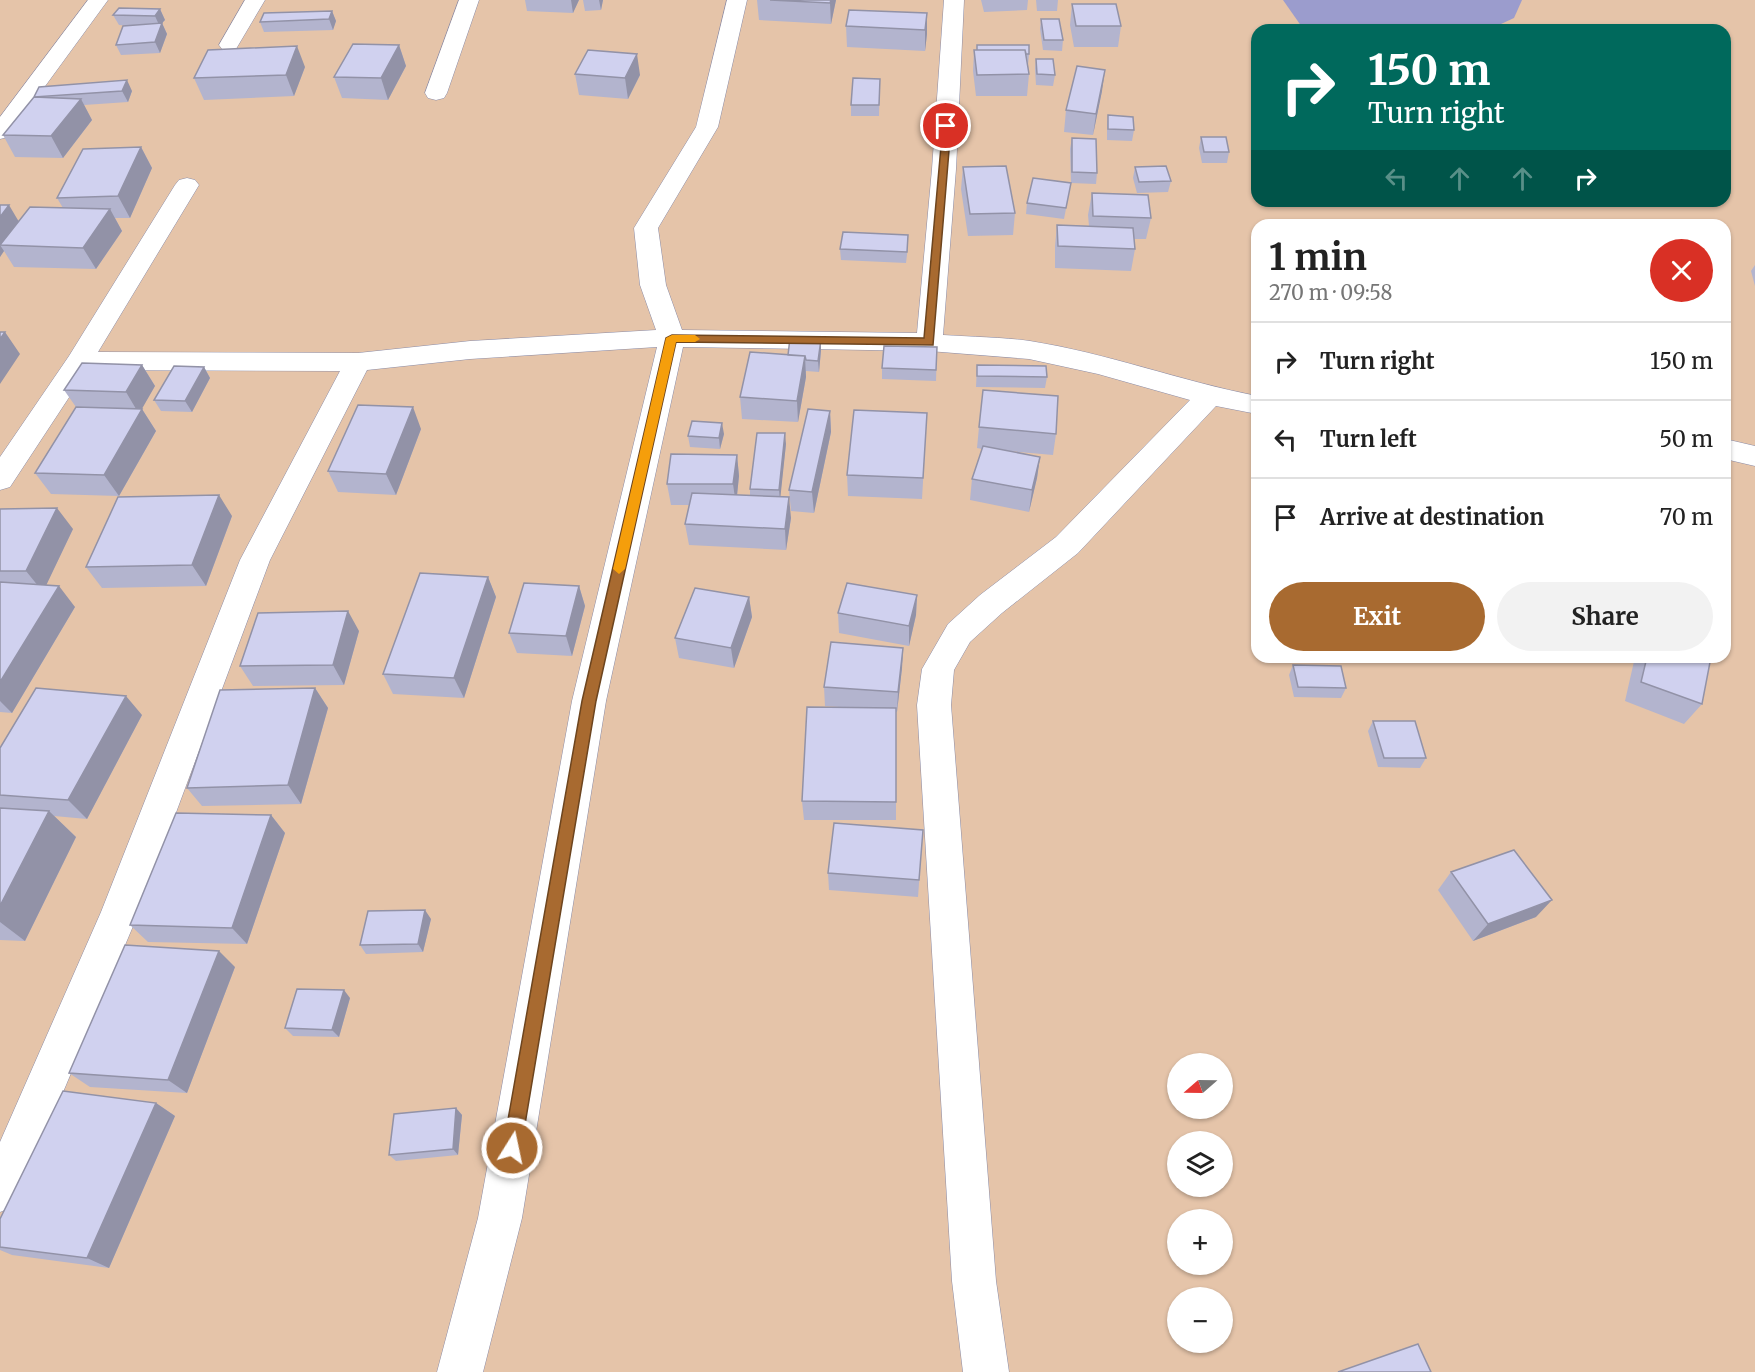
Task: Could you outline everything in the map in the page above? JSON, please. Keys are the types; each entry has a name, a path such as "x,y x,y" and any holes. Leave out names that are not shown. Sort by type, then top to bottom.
{"street":[{"path":"0,132 98,0"},
{"path":"229,45 255,0"},
{"path":"436,93 469,0"},
{"path":"460,1372 500,1218 589,701 672,338 653,285 646,228 707,128 737,0"},
{"path":"929,342 944,169 954,0"},
{"path":"0,480 79,362 187,185"},
{"path":"79,362 358,362 470,350 672,338 929,342 1029,350 1100,365 1210,396 1251,404"},
{"path":"0,1191 120,912 255,560 358,362"},
{"path":"986,1372 974,1281 938,764 934,705 938,669 959,633 991,604 1067,545 1210,396"},
{"path":"1731,450 1755,456"}],"shaded area":[{"path":"0,0 1755,0 1755,1372 0,1372"}],"water":[{"path":"1283,0 1522,0 1514,18 1501,24 1300,24"}],"building":[{"path":"770,0 831,0 830,3"},
{"path":"1072,4 1116,4 1121,26 1076,26"},
{"path":"119,8 160,9 155,16 113,15"},
{"path":"849,10 927,13 925,30 846,26"},
{"path":"332,11 329,19 260,22 264,13"},
{"path":"1041,19 1059,19 1063,40 1044,40"},
{"path":"162,23 155,42 116,45 123,26"},
{"path":"353,44 399,45 381,78 334,77"},
{"path":"977,45 1029,45 1029,54 1026,54 1025,50 977,50"},
{"path":"297,46 286,75 194,78 208,50"},
{"path":"588,50 637,54 625,78 575,74"},
{"path":"974,50 1025,50 1029,74 977,75"},
{"path":"1036,59 1053,59 1055,75 1037,74"},
{"path":"1077,66 1105,70 1096,114 1066,110"},
{"path":"853,78 880,79 879,105 851,105"},
{"path":"127,80 122,91 34,97 39,87"},
{"path":"34,97 81,99 51,136 3,135"},
{"path":"1108,115 1133,117 1134,130 1108,129"},
{"path":"1201,137 1226,137 1229,152 1204,152"},
{"path":"1072,138 1096,139 1097,173 1072,172"},
{"path":"141,147 118,196 57,198 83,149"},
{"path":"1006,166 1015,213 970,214 963,167"},
{"path":"1166,166 1171,181 1139,182 1135,167"},
{"path":"1033,178 1071,183 1066,208 1027,203"},
{"path":"1092,193 1148,195 1151,218 1093,216"},
{"path":"0,205 9,205 0,217"},
{"path":"30,207 110,209 83,248 0,245"},
{"path":"1057,225 1133,228 1135,249 1058,246"},
{"path":"843,232 908,235 907,252 840,249"},
{"path":"790,338 821,339 818,361 806,360 805,356 788,355"},
{"path":"884,346 937,347 936,370 882,368"},
{"path":"750,352 805,356 797,401 740,397"},
{"path":"82,363 142,365 126,392 64,390"},
{"path":"977,365 1046,366 1047,377 977,376"},
{"path":"174,366 204,367 185,401 154,400"},
{"path":"983,390 1058,396 1056,434 979,427"},
{"path":"358,405 413,407 386,474 328,471"},
{"path":"76,407 142,409 104,475 35,473"},
{"path":"808,409 830,411 812,492 789,490"},
{"path":"854,410 927,413 923,478 847,475"},
{"path":"692,421 722,423 719,438 688,436"},
{"path":"757,433 785,433 779,490 750,489"},
{"path":"983,446 1040,457 1032,490 972,479"},
{"path":"671,454 737,455 733,484 667,484"},
{"path":"692,493 789,497 785,529 685,524"},
{"path":"219,495 192,565 86,567 118,497"},
{"path":"57,508 26,571 0,571 0,509"},
{"path":"420,573 488,577 454,678 383,674"},
{"path":"0,582 59,586 0,682"},
{"path":"524,583 579,586 566,636 509,633"},
{"path":"847,583 917,595 909,626 838,613"},
{"path":"695,588 749,597 731,648 675,638"},
{"path":"348,611 333,665 240,666 258,613"},
{"path":"831,642 903,648 898,692 824,687"},
{"path":"1646,663 1710,663 1702,704 1641,682"},
{"path":"1293,665 1341,666 1346,688 1298,687"},
{"path":"36,688 126,696 68,800 0,795 0,748"},
{"path":"315,688 288,785 187,788 220,690"},
{"path":"807,707 896,708 896,802 802,801"},
{"path":"1373,721 1415,721 1426,758 1384,758"},
{"path":"0,808 49,811 0,906"},
{"path":"176,813 271,815 232,928 130,925"},
{"path":"834,823 923,830 919,880 828,873"},
{"path":"1514,850 1552,900 1488,924 1451,872"},
{"path":"425,910 418,944 360,945 368,911"},
{"path":"125,945 219,951 168,1080 69,1073"},
{"path":"297,989 344,990 332,1030 285,1028"},
{"path":"63,1091 156,1103 87,1258 0,1247 0,1219"},
{"path":"456,1108 453,1149 389,1155 394,1114"},
{"path":"1418,1344 1431,1372 1338,1372"}],"slow traffic":[{"path":"619,569 672,338 695,339"}],"route":[{"path":"512,1148 589,701 672,338 864,343 929,342 946,126"}]}
